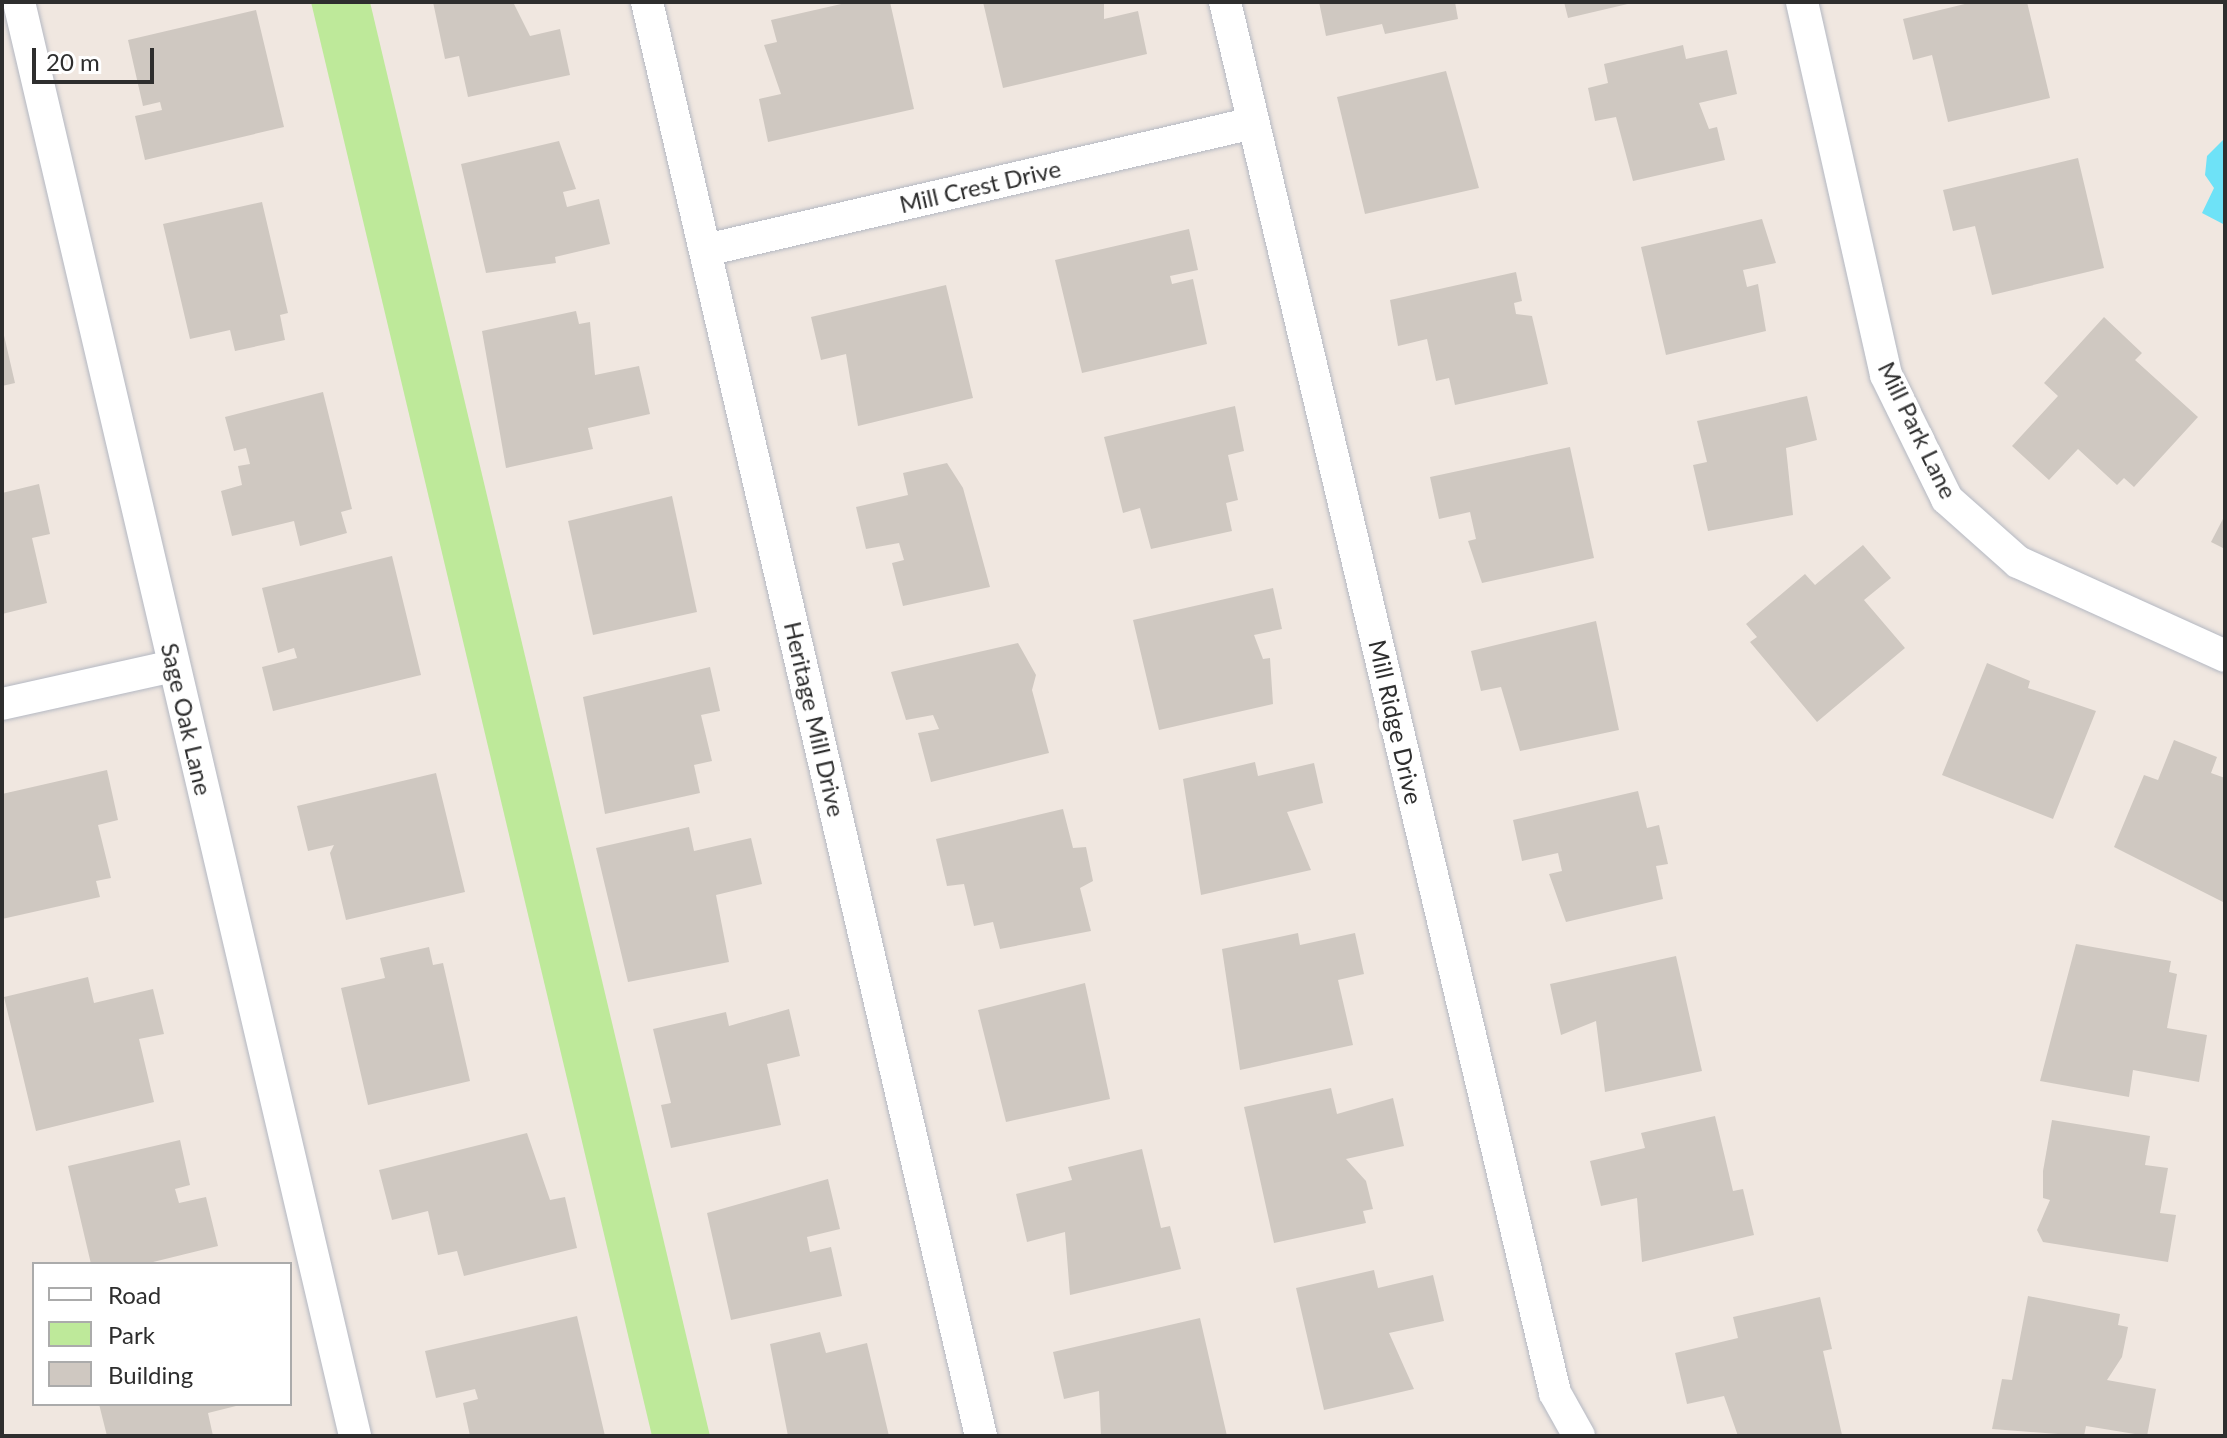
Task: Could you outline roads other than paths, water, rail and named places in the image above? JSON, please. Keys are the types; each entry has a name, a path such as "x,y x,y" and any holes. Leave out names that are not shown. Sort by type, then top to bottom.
{"street":[{"name":"Sage Oak Lane","path":"19,2 355,1436"},
{"name":"Heritage Mill Drive","path":"647,2 981,1436"},
{"name":"Mill Ridge Drive","path":"1225,2 1555,1393 1579,1436"},
{"name":"Mill Park Lane","path":"1802,2 1886,375 1947,499 2018,562 2225,656"},
{"name":"Mill Crest Drive","path":"706,250 1253,123"},
{"path":"2,704 174,666"}],"water":[{"path":"2225,138 2225,225 2202,213 2214,188 2205,175 2207,156"}]}
